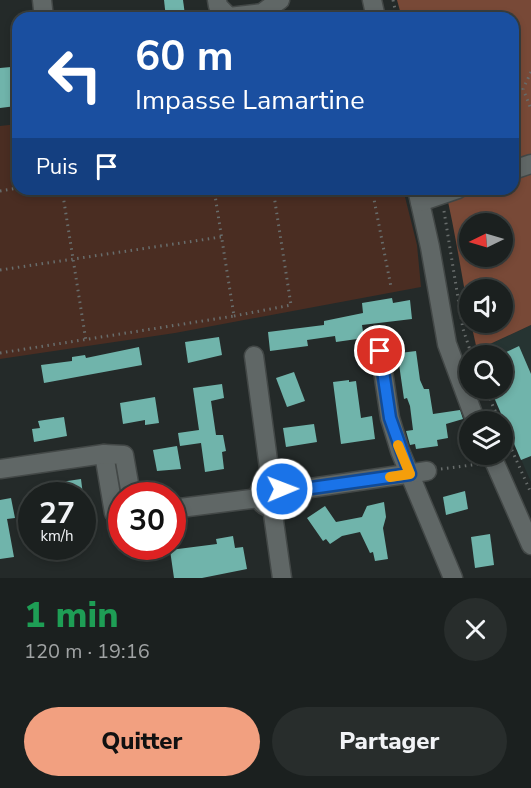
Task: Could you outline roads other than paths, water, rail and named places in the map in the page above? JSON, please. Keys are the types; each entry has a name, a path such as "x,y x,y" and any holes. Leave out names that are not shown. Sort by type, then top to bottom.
{"street":[{"path":"217,0 218,6 225,12"},
{"path":"263,12 280,0"},
{"path":"419,196 447,344 473,411"},
{"path":"380,351 390,418 419,473 453,578"},
{"path":"186,508 282,501 277,488 254,356"},
{"path":"0,469 104,454 124,455 129,482"},
{"path":"104,454 109,482"},
{"path":"496,465 531,545"},
{"path":"277,488 419,473"},
{"path":"265,502 282,578"}]}
